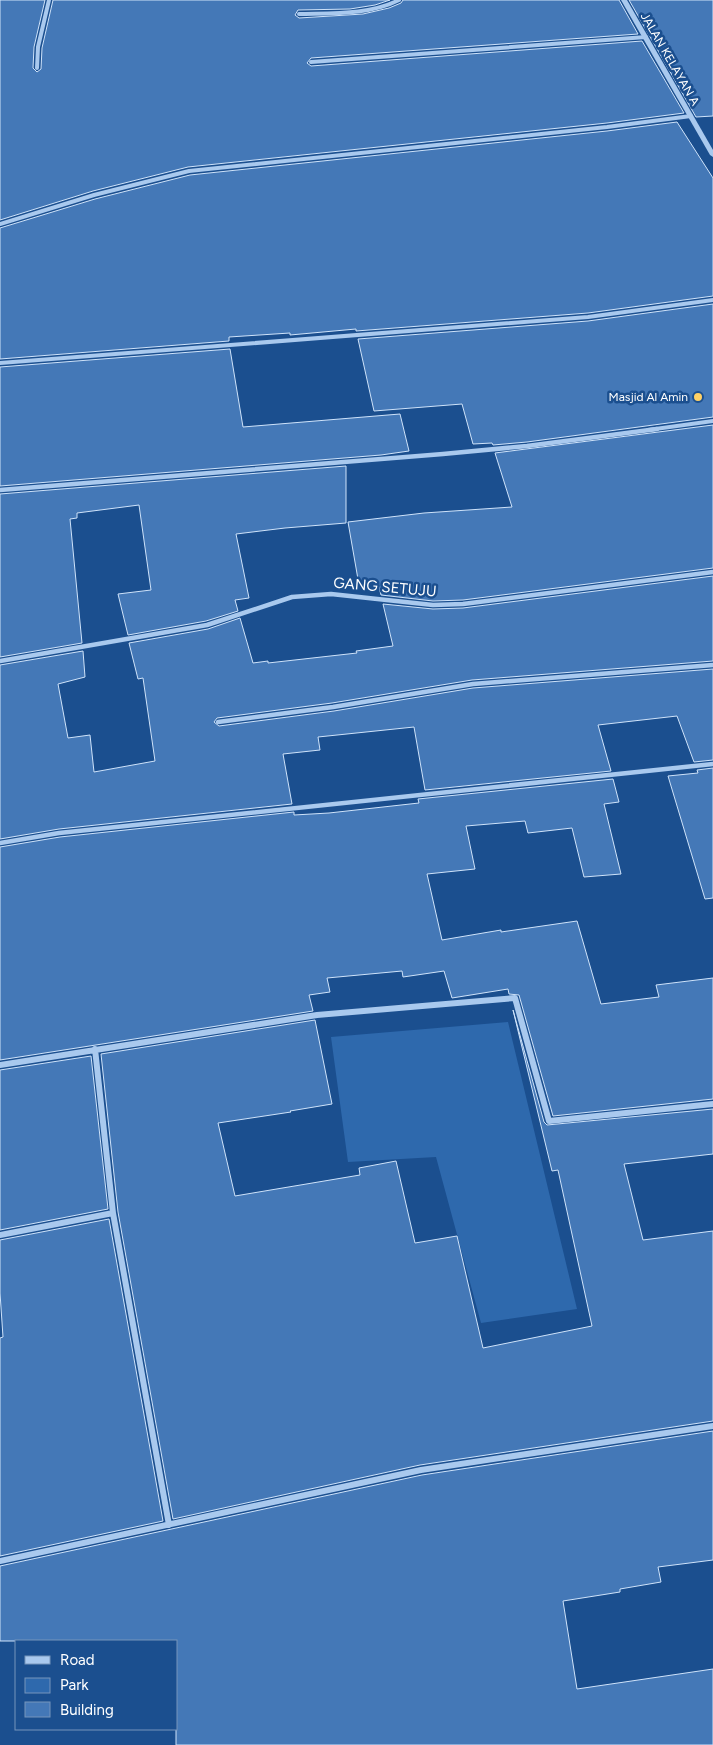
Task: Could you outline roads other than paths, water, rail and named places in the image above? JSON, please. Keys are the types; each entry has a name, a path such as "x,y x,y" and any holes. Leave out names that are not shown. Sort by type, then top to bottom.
{"street":[{"path":"37,68 38,47 49,0"},
{"path":"299,14 382,6 394,4 399,0"},
{"name":"JALAN KELAYAN A","path":"624,0 713,155"},
{"path":"311,62 646,37"},
{"path":"0,224 102,192 189,171 598,128 691,116"},
{"path":"0,363 588,317 713,300"},
{"path":"0,490 471,451 713,421"},
{"name":"GANG SETUJU","path":"0,661 207,625 292,597 331,594 433,605 463,604 713,572"},
{"path":"218,722 333,707 473,684 713,665"},
{"path":"0,844 59,833 136,824 713,764"},
{"path":"0,1065 317,1015 515,998 550,1121 713,1104"},
{"path":"95,1049 113,1213 169,1524"},
{"path":"0,1235 113,1213"},
{"path":"0,1560 421,1470 713,1426"}],"place":[{"name":"Masjid Al Amin","path":"698,397"}]}
